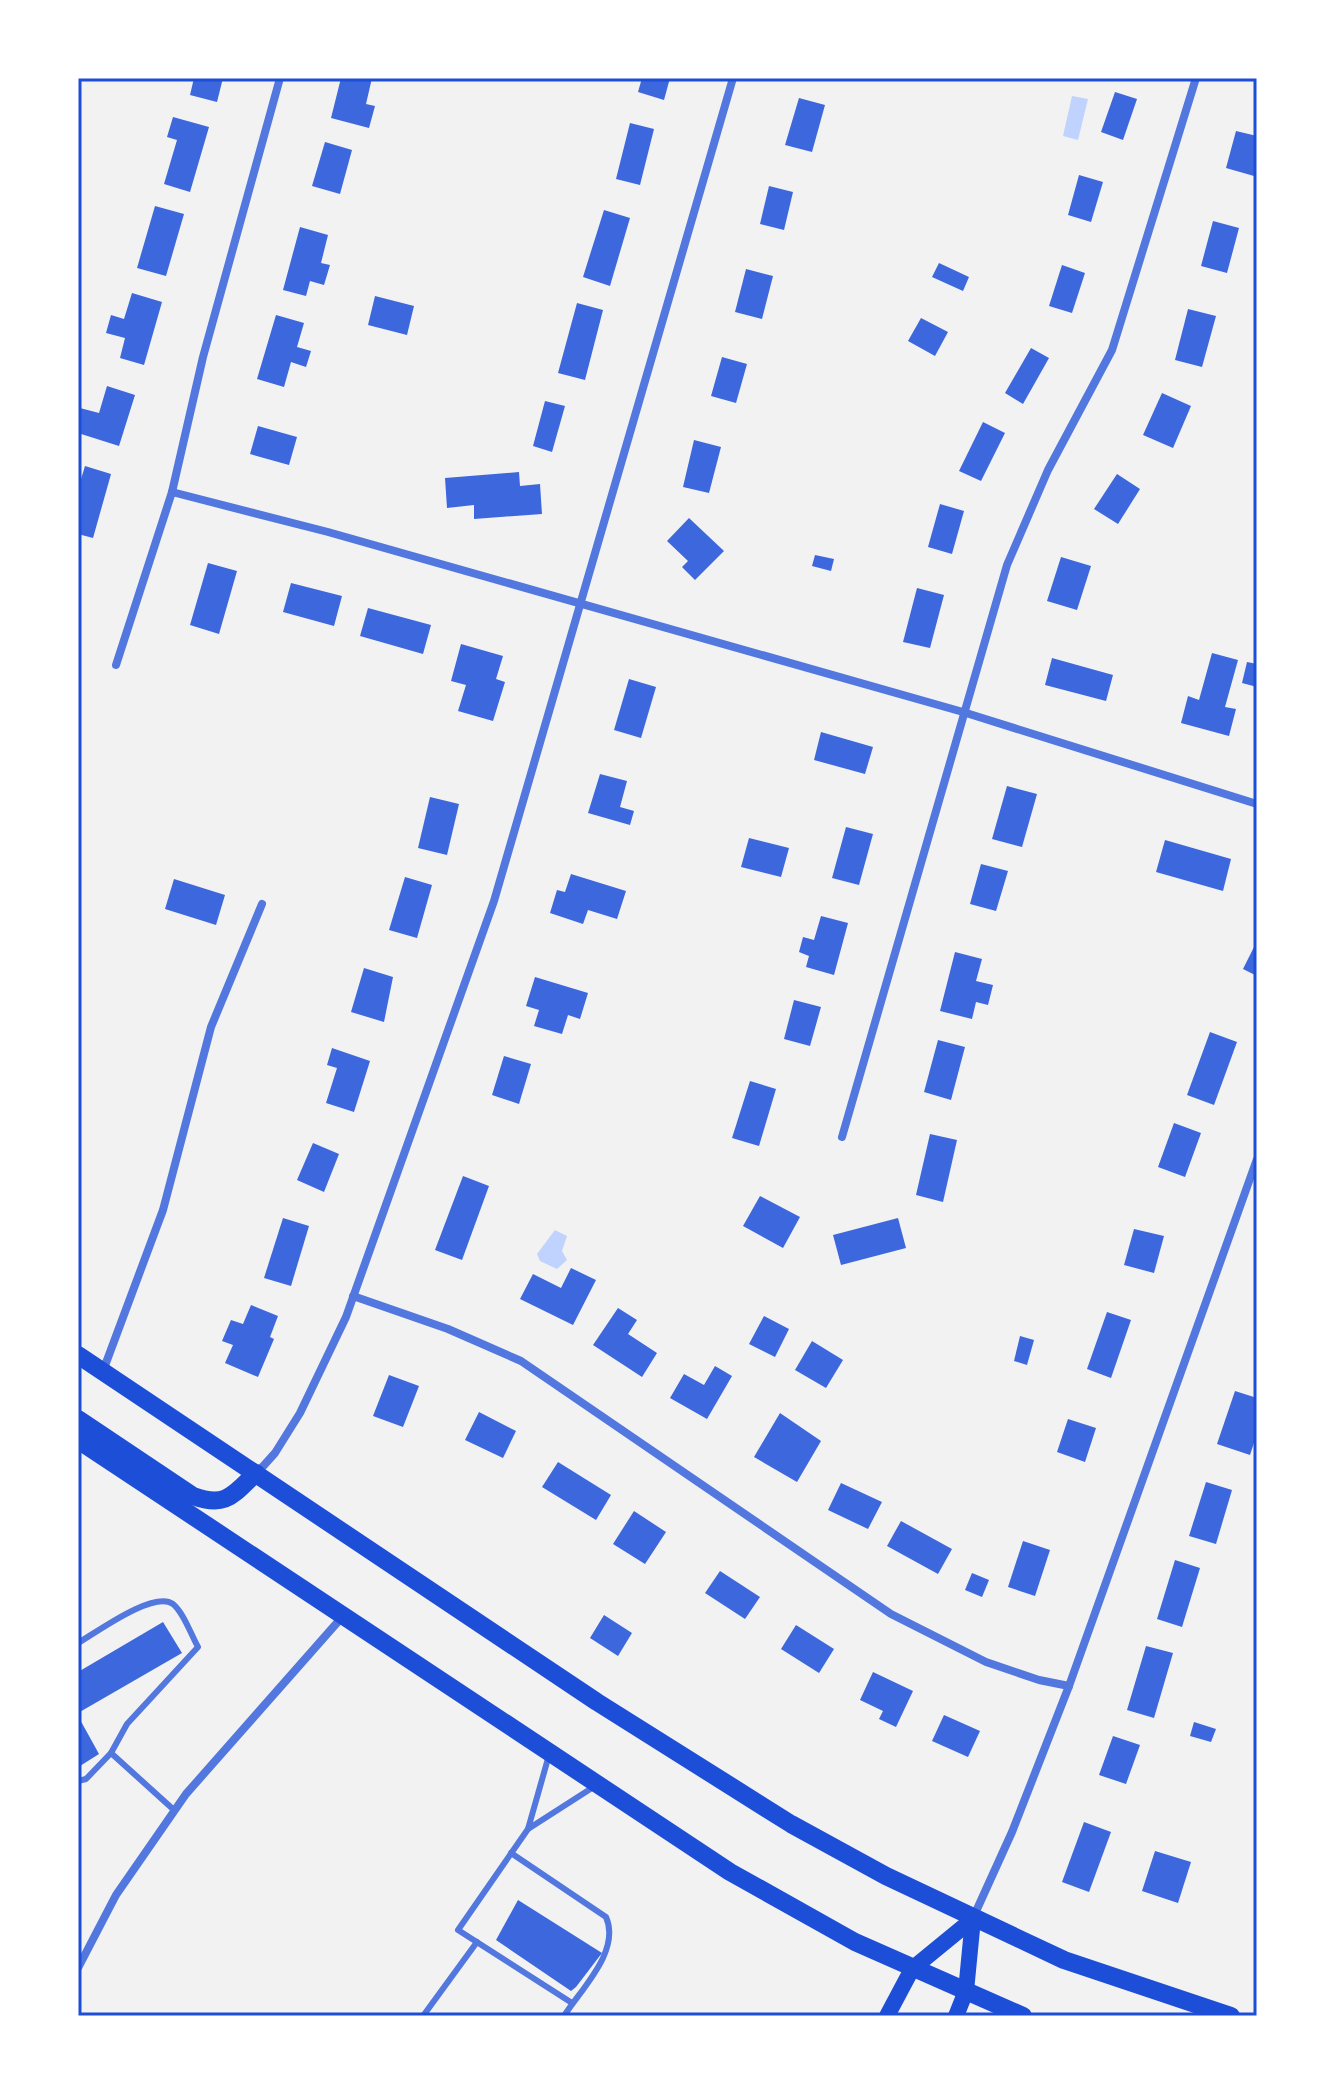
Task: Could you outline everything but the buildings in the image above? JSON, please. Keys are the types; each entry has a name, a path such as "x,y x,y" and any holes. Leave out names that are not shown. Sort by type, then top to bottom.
{"highway":[{"path":"78,1355 695,1766 805,1832 973,1919 1064,1960 1231,2016"},
{"path":"78,1419 193,1496 210,1503 227,1500 256,1473"},
{"path":"78,1440 549,1755 730,1872 912,1969 1023,2016"}],"main road":[{"path":"887,2016 912,1969 973,1919"},
{"path":"956,2016 966,1991 973,1919"}],"street":[{"path":"116,665 172,492 203,357 280,78"},
{"path":"256,1473 286,1437 315,1384 353,1296 494,901 733,78"},
{"path":"842,1137 1014,545 1048,470 1112,350 1196,78"},
{"path":"172,492 328,532 963,712 1257,804"},
{"path":"103,1371 163,1210 211,1027 262,904"},
{"path":"973,1919 1012,1832 1069,1686 1257,1159"},
{"path":"353,1296 399,1310 521,1361 891,1614 986,1662 1069,1686"},
{"path":"78,1968 116,1895 174,1810 343,1616"}],"lane":[{"path":"78,1630 82,1641 151,1601 166,1601 175,1605 198,1647 127,1724 111,1753 86,1779 78,1781"},
{"path":"111,1753 174,1810"},
{"path":"549,1755 528,1829 458,1930 572,2003"},
{"path":"528,1829 596,1786"},
{"path":"511,1853 606,1917 610,1928 607,1950 564,2016"},
{"path":"423,2016 477,1942"}],"water":[{"path":"1072,96 1088,99 1078,140 1063,136"},
{"path":"555,1230 567,1236 562,1251 567,1260 557,1269 540,1261 537,1254"}]}
